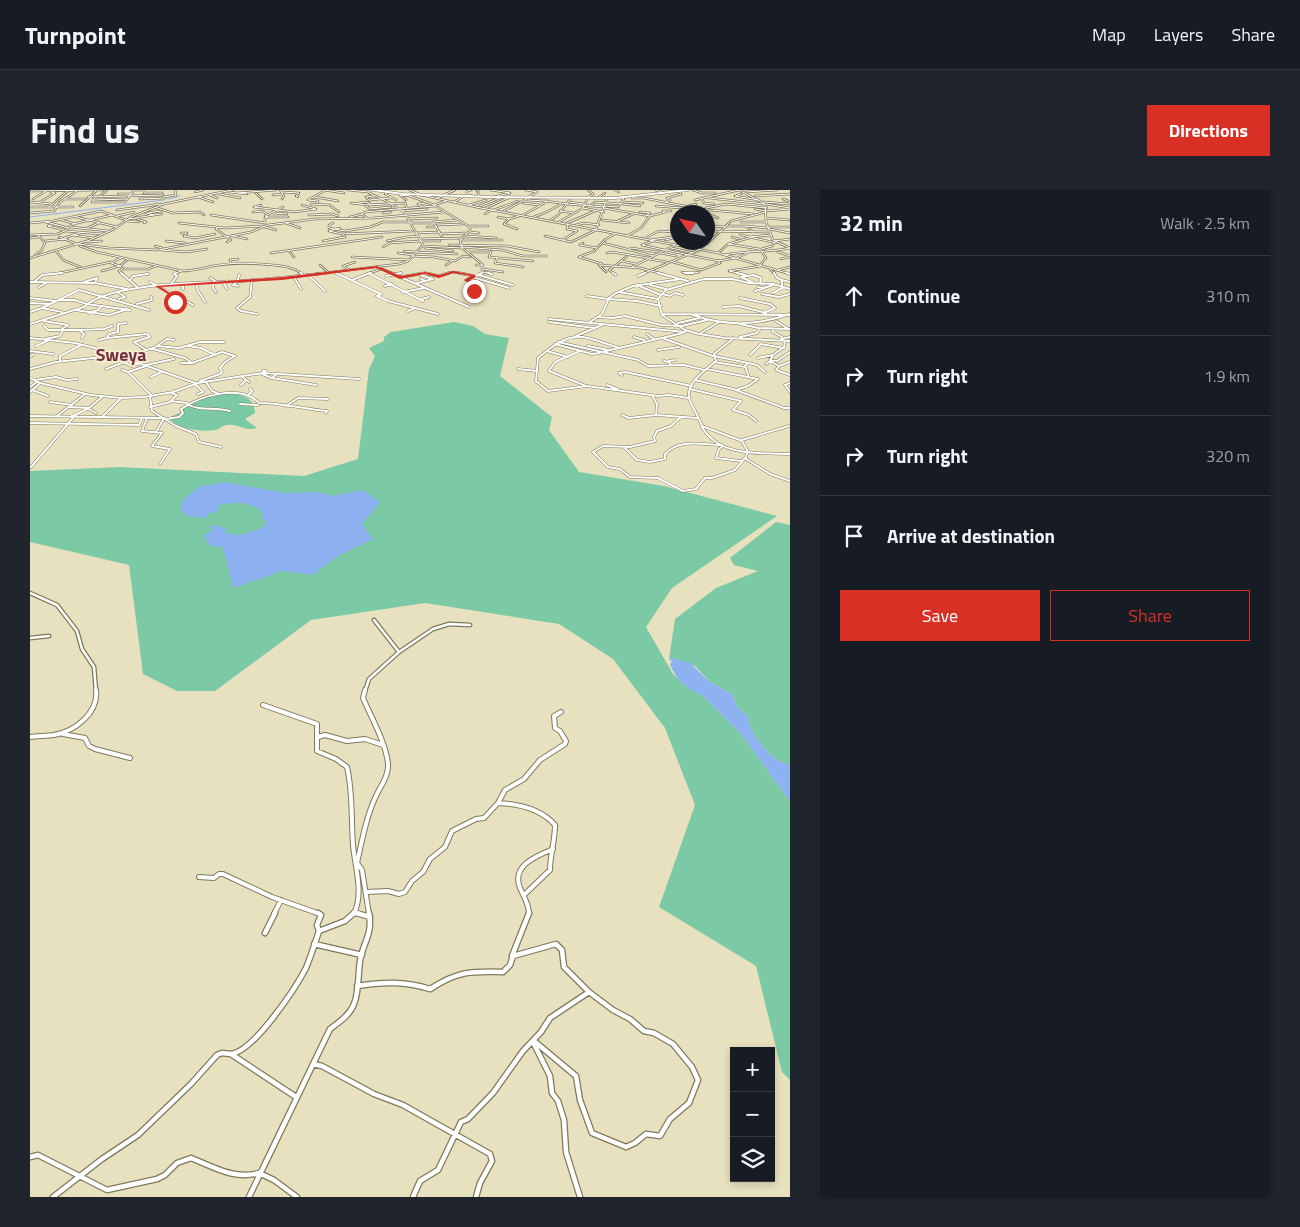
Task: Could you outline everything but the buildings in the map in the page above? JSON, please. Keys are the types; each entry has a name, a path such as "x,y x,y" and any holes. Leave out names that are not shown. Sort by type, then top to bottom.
{"highway":[{"path":"375,190 402,194 474,196 478,193 502,198 588,197 623,201 688,190"}],"street":[{"path":"48,207 70,190"},
{"path":"30,213 53,211 59,203 78,190"},
{"path":"80,206 96,190"},
{"path":"31,191 103,190"},
{"path":"99,197 107,190"},
{"path":"115,197 120,190"},
{"path":"96,197 92,202 124,202 134,190 144,190 144,194 176,195 175,190"},
{"path":"195,192 203,190"},
{"path":"225,190 247,194"},
{"path":"146,213 169,202 232,190"},
{"path":"238,193 274,190"},
{"path":"280,190 282,199"},
{"path":"291,193 294,190"},
{"path":"321,190 344,193"},
{"path":"314,197 317,196 315,194 325,190"},
{"path":"348,190 369,191 402,211 409,219 411,227 418,236 422,246"},
{"path":"410,190 420,194 502,212 670,243"},
{"path":"437,198 455,190"},
{"path":"471,190 467,192 467,195 474,196"},
{"path":"491,190 510,194"},
{"path":"526,190 537,192"},
{"path":"502,212 522,203 540,190"},
{"path":"558,222 584,206 588,197 593,194 588,190"},
{"path":"615,190 619,192"},
{"path":"656,190 662,194"},
{"path":"693,190 702,193 739,190 764,202 767,211 767,228 775,242"},
{"path":"772,190 782,194"},
{"path":"790,195 778,190 772,190 742,193 735,196 780,205 790,209"},
{"path":"31,199 38,197 45,191 54,192 38,203"},
{"path":"656,206 670,200 667,198 671,196 681,194 679,191"},
{"path":"759,191 776,198"},
{"path":"255,192 262,199"},
{"path":"387,192 386,195 396,200"},
{"path":"721,192 726,195"},
{"path":"216,193 240,198"},
{"path":"273,195 299,193 296,196 298,197"},
{"path":"494,197 514,193"},
{"path":"709,198 716,193"},
{"path":"118,194 132,194"},
{"path":"88,197 130,197 163,194"},
{"path":"146,196 139,199 163,194"},
{"path":"163,194 169,202"},
{"path":"402,194 406,200"},
{"path":"402,194 435,205 463,224 469,226 488,226"},
{"path":"584,194 588,197"},
{"path":"598,198 605,194"},
{"path":"210,195 217,198"},
{"path":"752,196 790,195"},
{"path":"30,196 38,197"},
{"path":"50,196 69,196"},
{"path":"373,205 366,197 375,196"},
{"path":"450,196 474,196"},
{"path":"454,202 464,196"},
{"path":"474,196 470,200 478,202"},
{"path":"671,196 678,198"},
{"path":"199,197 214,202"},
{"path":"317,203 317,201 308,200 314,197 338,201"},
{"path":"498,218 509,219 522,215 540,206 549,197"},
{"path":"331,200 337,198"},
{"path":"370,200 391,198"},
{"path":"479,206 502,198"},
{"path":"486,208 508,198"},
{"path":"529,198 561,204 604,207 616,207 623,201"},
{"path":"551,221 571,198"},
{"path":"566,244 596,229 602,220 607,198"},
{"path":"632,198 644,198 678,205"},
{"path":"702,198 704,203"},
{"path":"694,200 709,198 734,201 789,201"},
{"path":"31,199 43,200"},
{"path":"64,199 85,200"},
{"path":"67,207 75,199"},
{"path":"369,210 423,207 448,200"},
{"path":"468,205 486,200"},
{"path":"495,201 500,202"},
{"path":"485,214 518,201"},
{"path":"590,206 595,202 623,201 643,203"},
{"path":"623,201 640,206"},
{"path":"649,203 653,201"},
{"path":"725,214 740,208 745,201"},
{"path":"780,201 790,204"},
{"path":"356,204 366,202 373,205"},
{"path":"360,208 387,202"},
{"path":"428,202 418,204 427,209 442,238"},
{"path":"31,203 59,203"},
{"path":"30,208 42,203"},
{"path":"351,203 366,206 372,215"},
{"path":"381,203 413,204"},
{"path":"381,203 385,207"},
{"path":"522,203 540,206"},
{"path":"690,205 704,203 743,205 767,211"},
{"path":"117,210 164,204"},
{"path":"311,204 329,205 337,212 333,214"},
{"path":"496,204 506,205"},
{"path":"534,218 551,207 561,204"},
{"path":"261,205 254,207 275,207 279,210"},
{"path":"252,212 306,211 316,209 302,205"},
{"path":"613,205 619,205"},
{"path":"584,206 604,212"},
{"path":"656,206 670,207"},
{"path":"656,206 658,209 656,210"},
{"path":"34,207 73,207"},
{"path":"307,207 318,207"},
{"path":"309,215 333,214 348,218 369,210 395,207"},
{"path":"555,207 563,208"},
{"path":"604,207 646,216 670,211"},
{"path":"135,208 154,216"},
{"path":"156,208 173,212 200,212 204,215"},
{"path":"279,210 283,208"},
{"path":"128,209 139,214"},
{"path":"402,211 427,209"},
{"path":"609,209 614,210"},
{"path":"755,209 767,211"},
{"path":"715,236 728,223 752,214 790,209"},
{"path":"30,258 86,242 105,234 139,214 164,210"},
{"path":"381,210 385,217"},
{"path":"388,210 395,216"},
{"path":"716,211 725,210 752,214"},
{"path":"30,222 60,220 101,211 139,222"},
{"path":"271,211 287,214"},
{"path":"266,226 265,218 271,211"},
{"path":"560,211 573,213"},
{"path":"567,224 583,215 596,211"},
{"path":"116,216 134,212"},
{"path":"264,212 268,215"},
{"path":"383,213 391,212"},
{"path":"640,212 650,213 646,216"},
{"path":"91,213 103,217"},
{"path":"446,214 451,213"},
{"path":"30,238 55,234 76,224 112,214"},
{"path":"127,220 162,214"},
{"path":"259,214 288,217"},
{"path":"362,214 367,218"},
{"path":"179,223 226,228 348,218 430,214 456,215"},
{"path":"618,221 633,214"},
{"path":"80,215 93,219"},
{"path":"211,215 265,223"},
{"path":"627,236 642,228 650,216"},
{"path":"73,217 117,227"},
{"path":"302,221 301,218 304,217"},
{"path":"409,219 419,217 437,218"},
{"path":"766,218 781,221 789,220 790,227 767,228"},
{"path":"137,219 146,222 144,223"},
{"path":"509,219 504,224 518,229"},
{"path":"60,220 76,224"},
{"path":"437,227 441,223 457,220"},
{"path":"602,220 629,223"},
{"path":"738,220 743,224"},
{"path":"190,221 192,223 190,224"},
{"path":"30,222 39,224"},
{"path":"44,222 105,234"},
{"path":"68,222 48,226 66,230 110,231"},
{"path":"333,223 329,228 346,231 366,228 382,222 422,224 445,229"},
{"path":"576,226 583,222 599,225"},
{"path":"741,222 766,222"},
{"path":"55,234 59,238 64,238 102,223"},
{"path":"285,223 300,228"},
{"path":"645,223 650,224"},
{"path":"340,228 329,231 343,234 415,232 463,224"},
{"path":"563,241 577,231 567,229 567,224"},
{"path":"220,226 216,230 231,240 227,242"},
{"path":"230,236 255,231 266,226 276,230"},
{"path":"468,235 469,226"},
{"path":"715,226 746,226 790,233"},
{"path":"746,226 756,236"},
{"path":"427,227 437,227 468,235 496,238"},
{"path":"396,228 399,231"},
{"path":"608,232 611,228"},
{"path":"385,229 388,232"},
{"path":"643,239 659,231 670,232"},
{"path":"715,231 769,232"},
{"path":"180,232 188,233 184,236 188,238 215,234"},
{"path":"381,232 379,234 392,243"},
{"path":"740,232 740,235 775,242 790,248"},
{"path":"459,233 502,240"},
{"path":"384,247 392,243 442,238 461,239 468,235 479,233"},
{"path":"30,234 39,236 45,241 67,240"},
{"path":"342,238 345,236 343,234"},
{"path":"615,234 598,248 579,257 602,264 651,271 690,282"},
{"path":"73,235 94,238"},
{"path":"461,239 468,235"},
{"path":"208,236 217,239"},
{"path":"158,250 226,236 247,239"},
{"path":"387,241 418,236"},
{"path":"545,236 570,242"},
{"path":"584,236 589,237"},
{"path":"718,253 727,244 750,237 771,236 781,240"},
{"path":"271,253 350,240 382,237"},
{"path":"650,240 668,237"},
{"path":"732,237 739,240"},
{"path":"64,238 96,252 182,271 195,271 231,263 247,262 288,267 296,269 304,276"},
{"path":"323,241 342,238 350,240"},
{"path":"461,239 462,247 471,257"},
{"path":"665,240 670,239"},
{"path":"727,244 759,249 771,246 781,240 790,239"},
{"path":"33,257 40,252 45,241"},
{"path":"166,241 190,243"},
{"path":"420,241 440,241"},
{"path":"654,241 642,245 676,253 731,261 752,251"},
{"path":"86,242 102,242"},
{"path":"584,243 580,245 598,248"},
{"path":"603,243 653,256"},
{"path":"78,244 109,248 188,252 207,249"},
{"path":"449,245 506,251 523,256 546,256"},
{"path":"155,246 162,249"},
{"path":"422,246 454,251"},
{"path":"30,324 74,310 100,297 137,287 309,276 390,266 405,263 422,246 505,246 539,252"},
{"path":"522,250 528,248"},
{"path":"626,250 632,248 676,256"},
{"path":"632,267 670,248"},
{"path":"735,248 744,251"},
{"path":"724,255 744,251 777,252 790,248"},
{"path":"132,250 143,249"},
{"path":"759,249 766,258 761,266"},
{"path":"287,250 294,257"},
{"path":"680,250 694,253"},
{"path":"672,262 700,250 718,253 790,274"},
{"path":"56,251 63,260 81,267"},
{"path":"404,251 457,254"},
{"path":"506,251 503,253 506,254"},
{"path":"40,252 47,253"},
{"path":"181,255 188,252"},
{"path":"429,257 434,252"},
{"path":"468,252 491,252 489,257 533,261"},
{"path":"607,253 612,252 672,262 701,270"},
{"path":"777,252 790,256"},
{"path":"398,253 453,261"},
{"path":"670,255 676,253"},
{"path":"401,256 405,254"},
{"path":"578,254 583,255"},
{"path":"616,275 609,270 628,255"},
{"path":"446,265 464,256 471,257 477,259 483,265 483,272"},
{"path":"782,259 790,256"},
{"path":"352,257 409,260"},
{"path":"31,282 42,275 61,274 81,267 111,262 122,258"},
{"path":"497,258 494,262 495,264 523,267"},
{"path":"102,271 120,266 128,259"},
{"path":"231,263 230,260 238,259"},
{"path":"682,272 688,274 716,265 720,263 718,260"},
{"path":"621,261 636,264"},
{"path":"111,262 123,269"},
{"path":"351,270 343,266 356,262"},
{"path":"638,276 668,262"},
{"path":"116,264 123,264"},
{"path":"602,264 599,266 606,272"},
{"path":"320,265 329,273"},
{"path":"476,265 483,265"},
{"path":"716,265 721,267"},
{"path":"137,287 119,271 132,268 148,269 156,266"},
{"path":"360,266 364,268"},
{"path":"728,268 761,266"},
{"path":"760,284 761,280 759,277 753,274 745,275 729,270 761,266"},
{"path":"352,280 370,274 379,267"},
{"path":"379,267 469,307"},
{"path":"621,267 619,268 622,271"},
{"path":"778,271 790,267"},
{"path":"483,269 503,272"},
{"path":"769,269 777,278 790,282"},
{"path":"170,285 177,276 174,274 182,271"},
{"path":"415,274 413,273 419,271"},
{"path":"419,275 425,273 439,276 453,272 475,276"},
{"path":"476,292 468,289 478,285 466,280 483,272 492,274"},
{"path":"336,273 381,294 377,296 386,300 438,314"},
{"path":"386,276 401,273"},
{"path":"130,280 132,276 148,274"},
{"path":"370,274 392,284 402,292 422,300 429,297"},
{"path":"400,277 415,274 433,279 416,283"},
{"path":"238,286 232,285 238,280 239,275"},
{"path":"479,275 513,285"},
{"path":"723,275 732,279"},
{"path":"745,275 741,277 752,283"},
{"path":"309,276 326,291"},
{"path":"294,277 301,289"},
{"path":"472,277 509,288"},
{"path":"81,283 97,278 95,283"},
{"path":"210,278 214,279 213,288 216,292"},
{"path":"352,280 359,279"},
{"path":"590,322 602,312 608,299 619,292 637,285 681,279"},
{"path":"658,299 666,290 706,279 732,279 790,287"},
{"path":"252,280 250,297 237,308 241,311 256,314"},
{"path":"773,292 779,289 782,280"},
{"path":"227,289 224,284 228,281"},
{"path":"412,282 425,281"},
{"path":"31,282 95,283 128,289"},
{"path":"150,282 170,294 168,299 175,302 178,300 186,301 194,305"},
{"path":"39,287 47,283"},
{"path":"112,286 117,283"},
{"path":"196,283 204,302"},
{"path":"183,284 183,289"},
{"path":"385,286 392,284"},
{"path":"647,284 666,290"},
{"path":"637,285 670,296 675,293 683,295"},
{"path":"755,291 781,286"},
{"path":"402,292 425,287"},
{"path":"758,287 763,288"},
{"path":"774,288 790,294"},
{"path":"30,312 52,304 77,290 134,304 150,310"},
{"path":"110,290 125,297 118,300"},
{"path":"427,292 432,290"},
{"path":"106,291 115,292"},
{"path":"619,292 658,299"},
{"path":"642,297 645,293"},
{"path":"762,294 779,297 790,294"},
{"path":"587,296 639,301 661,306"},
{"path":"134,304 151,301 153,299 151,297"},
{"path":"30,298 58,301 72,299 87,304 129,310 116,315 74,310"},
{"path":"740,298 739,300 771,304 775,308 774,310 764,312"},
{"path":"658,299 662,314"},
{"path":"30,303 52,304"},
{"path":"90,313 102,306"},
{"path":"723,306 748,307 769,315"},
{"path":"42,308 63,312"},
{"path":"408,311 415,308"},
{"path":"691,313 696,312"},
{"path":"691,313 700,318 718,322 758,323 776,320 790,314"},
{"path":"662,314 790,314"},
{"path":"662,314 689,331 735,338 790,341"},
{"path":"597,317 613,318 625,316 662,325 681,326 708,320"},
{"path":"594,328 549,321 554,318 685,332"},
{"path":"662,325 700,318"},
{"path":"776,320 789,329"},
{"path":"30,338 60,336 62,330 68,326 43,321"},
{"path":"701,333 718,322"},
{"path":"733,322 760,328 789,329"},
{"path":"107,338 110,334 118,332 118,324 126,323"},
{"path":"758,323 760,328"},
{"path":"576,337 590,332 603,324"},
{"path":"44,326 48,330 104,330 112,326"},
{"path":"688,398 694,380 714,362 714,356 725,343 735,338 756,333 760,328"},
{"path":"766,364 786,344 772,328"},
{"path":"79,330 84,334 82,338"},
{"path":"556,343 594,354 689,331"},
{"path":"99,340 147,334 150,337 134,342 146,350"},
{"path":"647,334 654,339"},
{"path":"30,338 38,335"},
{"path":"777,340 789,335"},
{"path":"619,348 576,337 568,337 556,343 538,359 536,381 546,390 587,386 652,396 670,395 688,398 698,413 698,418 705,434 723,445 747,453 790,454"},
{"path":"37,338 81,345 140,363 195,384 203,392 198,394"},
{"path":"634,338 653,342 650,344"},
{"path":"662,338 714,356 756,365 765,372"},
{"path":"30,369 60,362 119,356 152,348 167,339 174,340"},
{"path":"746,343 747,339"},
{"path":"36,346 47,340"},
{"path":"157,346 179,348 200,342 224,342"},
{"path":"556,343 638,360 648,366 686,365 758,380 748,386 735,389"},
{"path":"750,355 762,344 784,348"},
{"path":"60,362 60,356 81,345"},
{"path":"188,346 201,348 216,355"},
{"path":"588,346 609,350"},
{"path":"658,350 672,350 682,346"},
{"path":"152,348 194,363"},
{"path":"30,351 53,354"},
{"path":"547,351 568,357"},
{"path":"580,351 555,362 548,371 587,386"},
{"path":"30,378 39,383 102,397 151,396 170,392 220,374 222,372 220,368 225,362 235,356 224,352 194,363 181,364"},
{"path":"758,358 778,360 790,352"},
{"path":"770,358 779,366"},
{"path":"128,372 174,359"},
{"path":"85,364 86,360"},
{"path":"106,369 118,367 130,360"},
{"path":"191,361 204,360"},
{"path":"664,361 675,360"},
{"path":"124,362 131,366 140,363"},
{"path":"669,362 671,366"},
{"path":"714,362 745,367"},
{"path":"790,362 779,366 776,370 790,376"},
{"path":"745,367 748,363"},
{"path":"745,367 748,377"},
{"path":"518,369 537,371"},
{"path":"122,370 128,372 151,396 150,407 152,411 178,427 196,434 199,442 221,447"},
{"path":"282,373 288,370"},
{"path":"152,377 161,372"},
{"path":"190,382 206,382 263,372 359,379"},
{"path":"622,375 619,373 624,372 663,379 740,400"},
{"path":"720,375 723,372"},
{"path":"272,378 278,373"},
{"path":"258,374 316,385"},
{"path":"287,379 293,375"},
{"path":"240,376 249,382"},
{"path":"34,380 56,377 67,380 77,379"},
{"path":"694,380 735,389 784,408 790,408"},
{"path":"241,385 245,381"},
{"path":"206,382 212,391 220,394 249,395 256,398 258,404 256,408"},
{"path":"30,387 39,383"},
{"path":"39,383 31,391 48,396"},
{"path":"790,383 786,385 790,392"},
{"path":"607,385 619,390"},
{"path":"249,395 252,391 250,389"},
{"path":"150,407 171,400 177,395 170,392"},
{"path":"741,392 740,394 743,397 733,410 749,415 756,421"},
{"path":"57,417 85,394"},
{"path":"30,416 165,418 180,416 183,413 181,409 187,404 220,394"},
{"path":"652,396 657,402 656,415"},
{"path":"31,467 72,417 102,397"},
{"path":"101,417 121,398"},
{"path":"285,406 298,398 328,399"},
{"path":"171,400 203,411 222,408 230,411"},
{"path":"50,402 88,408 96,413"},
{"path":"240,404 273,403 327,411 326,413"},
{"path":"119,413 119,418"},
{"path":"622,416 628,418 656,415 698,418"},
{"path":"681,417 671,426 657,431 654,437 656,441 630,449 622,446 603,446 593,452 608,467 620,470 628,476 658,478 683,490 696,489 705,478 736,470 747,453 742,440"},
{"path":"30,423 140,425 142,418"},
{"path":"147,418 142,431 162,433 152,446 170,449 160,464"},
{"path":"156,432 165,418"},
{"path":"702,426 742,440 790,426"},
{"path":"630,449 629,454 639,461 650,462 665,459 665,454 669,448 690,442 723,445"},
{"path":"723,445 719,449 716,458 729,458 742,462"},
{"path":"745,458 767,472 790,481"},
{"path":"30,593 48,600 66,614 78,635 82,650 94,667 97,697 93,711 81,722 60,734"},
{"path":"374,620 399,652"},
{"path":"249,1197 330,1029 351,1010 362,954 367,942 370,918 362,870 357,862 368,817 376,794 388,774 388,765 383,745 362,695 371,676 399,652 440,626 470,625"},
{"path":"30,638 48,636"},
{"path":"263,705 315,723 318,726 317,751 343,762 348,770 353,804 353,846 357,862 358,901 354,912 346,922 319,931"},
{"path":"366,892 388,890 398,894 404,892 412,881 423,872 430,859 447,845 452,831 476,819 484,818 498,803 506,790 524,779 540,760 565,744 565,737 555,728 554,716 562,712"},
{"path":"30,737 60,734 85,738 89,746 94,749 130,758"},
{"path":"318,738 325,735 347,740 365,739 383,745"},
{"path":"498,803 524,806 553,823 556,833 549,872 525,894"},
{"path":"357,986 377,982 405,982 430,989 444,980 471,971 503,972 510,965 517,940 529,916 525,894 517,878 523,865 553,849"},
{"path":"53,1197 80,1175 138,1135 185,1091 217,1056 222,1053 238,1053 252,1043 303,974 319,931 317,925 320,914 281,900 221,873 214,878 199,876"},
{"path":"265,933 281,900"},
{"path":"354,912 370,918"},
{"path":"314,944 362,954"},
{"path":"512,957 525,951 556,944 562,950 564,967 589,992 613,1010 630,1019 644,1031 654,1033 673,1044 692,1067 698,1080 691,1099 670,1119 660,1136 646,1134 635,1143 626,1147 592,1133 580,1100 576,1076 534,1041"},
{"path":"413,1197 420,1181 438,1170 461,1122 468,1119 493,1093 523,1051 534,1041 550,1018 589,992"},
{"path":"534,1041 550,1076 552,1093 558,1101 564,1120 566,1152 580,1197"},
{"path":"231,1054 296,1097"},
{"path":"313,1064 322,1066 374,1094 402,1105 490,1154 493,1158 480,1184 476,1197"},
{"path":"30,1157 38,1155 107,1190 119,1189 157,1179 165,1175 177,1163 191,1158 229,1175 253,1175 259,1173 281,1184 297,1197"}],"green space":[{"path":"454,322 473,326 485,334 509,338 500,376 552,417 549,430 579,472 664,486 777,516 672,588 646,627 673,674 687,687 702,695 741,734 790,801 790,1080 782,1072 756,966 659,907 695,805 665,728 613,659 559,624 425,603 311,620 215,691 177,691 143,674 129,565 30,542 30,471 120,467 304,476 358,459 369,369 375,356 369,348 384,341 384,337 391,332"},
{"path":"220,394 238,395 248,398 254,406 255,413 245,419 257,428 250,429 231,425 216,430 204,431 180,426 171,420 172,416 182,412 181,409 191,402"},
{"path":"776,522 790,525 790,766 776,759 762,745 751,728 748,716 737,707 732,694 710,682 695,666 672,658 669,659 675,619 716,588 758,571 734,565 730,558"}],"water":[{"path":"225,482 285,493 318,492 332,496 362,490 380,502 362,524 373,539 336,557 313,575 282,571 233,588 223,547 211,546 203,535 212,531 209,525 227,528 224,531 239,535 254,531 264,527 267,521 262,519 263,513 249,504 236,503 219,505 217,512 209,513 206,518 188,516 181,511 183,500 198,487"},
{"path":"672,658 690,663 710,682 732,694 737,707 748,716 751,728 762,745 776,759 790,766 790,801 741,734 702,695 687,687 678,678 670,664 672,662 669,659"}],"waterway":[{"path":"168,199 180,196"},
{"path":"30,217 164,200"}],"district":[{"name":"Sweya","path":"121,354"}],"route":[{"path":"175,302 168,299 170,294 157,286 282,278 377,267 400,277 425,273 439,276 450,272 475,276 466,280 478,285 468,288 474,291"}]}
